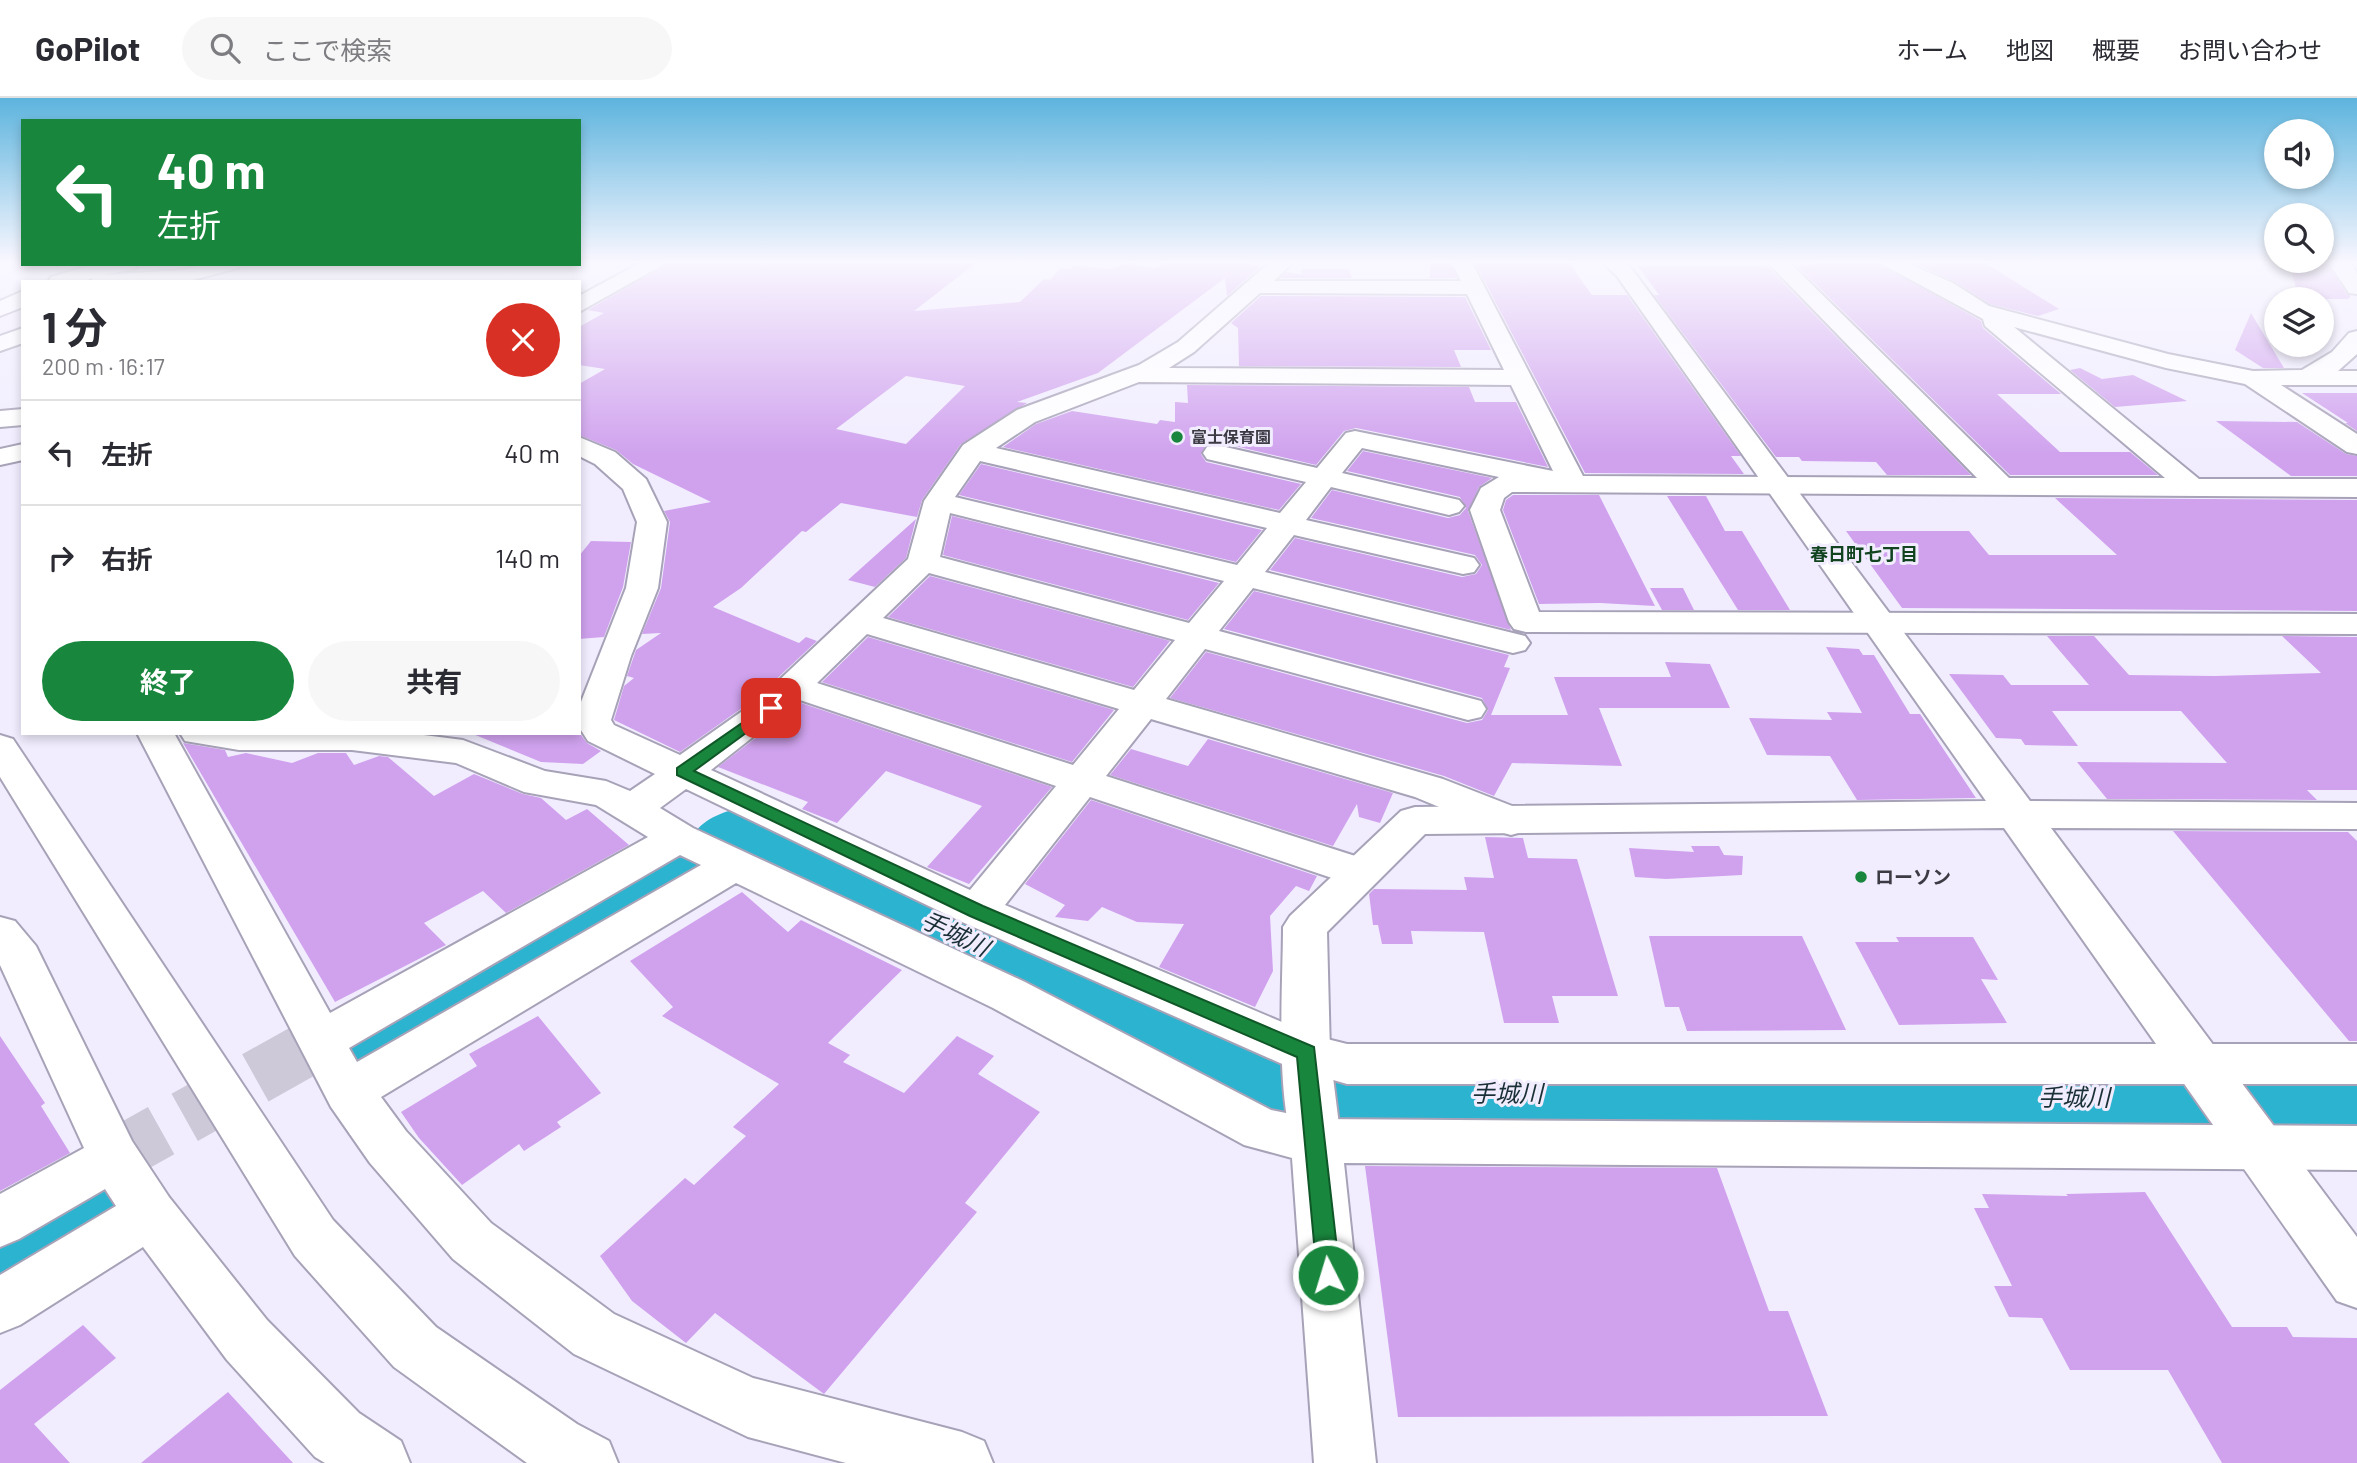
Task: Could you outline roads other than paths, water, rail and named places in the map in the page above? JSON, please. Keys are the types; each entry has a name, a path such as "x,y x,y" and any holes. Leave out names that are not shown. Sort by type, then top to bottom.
{"street":[{"path":"632,809 795,687 923,562 938,501 973,451 1026,416 1137,374 1186,347 1210,327"},
{"path":"1493,327 1573,484"},
{"path":"1664,327 2357,1282"},
{"path":"1842,327 2002,487"},
{"path":"2000,327 2193,488"},
{"path":"2039,327 2166,361 2253,378 2357,378"},
{"path":"0,344 21,336"},
{"path":"2304,378 2315,375 2337,359 2357,338"},
{"path":"1137,374 1519,378"},
{"path":"2253,378 2357,446"},
{"path":"0,419 21,417"},
{"path":"977,911 1355,439 1573,484"},
{"path":"581,446 605,458 636,485 652,522 642,588 614,656 593,720 601,733 977,911 1256,1033 1308,1061 1347,1065 2205,1072 2357,1064"},
{"path":"973,451 1463,565"},
{"path":"0,457 21,452"},
{"path":"1217,453 1448,506"},
{"path":"2357,488 1506,484 1491,494 1485,510 1526,622 2357,624"},
{"path":"938,501 1513,643"},
{"path":"923,562 1468,709"},
{"path":"861,622 1429,788 1511,821"},
{"path":"795,687 1359,872"},
{"path":"156,735 323,1040 348,1092 388,1147 472,1241 594,1334 748,1407 962,1463"},
{"path":"215,735 240,738 352,738 463,752 538,783 606,794 679,838 1009,995 1262,1130 1316,1133 2255,1140 2357,1148"},
{"path":"0,747 314,1238 415,1347 555,1446 587,1463"},
{"path":"1345,1463 1308,1061 1305,926 1415,821 2017,814 2357,816"},
{"path":"323,1040 679,838"},
{"path":"348,1092 734,865"},
{"path":"0,933 20,958 114,1157 150,1214 247,1340 337,1435 379,1463"},
{"path":"0,1222 114,1157"},
{"path":"0,1306 150,1214"}],"waterway":[{"name":"手城川","path":"721,840 742,828 1263,1087 1366,1093 2134,1101 2357,1100"},
{"name":"手城川","path":"366,1047 688,859"},
{"name":"手城川","path":"0,1258 98,1202"}],"tunnel":[{"path":"114,1157 323,1040"}],"place":[{"name":"富士保育園","path":"1177,437"},
{"name":"ローソン","path":"1861,877"}],"district":[{"name":"春日町七丁目","path":"1864,555"}]}
